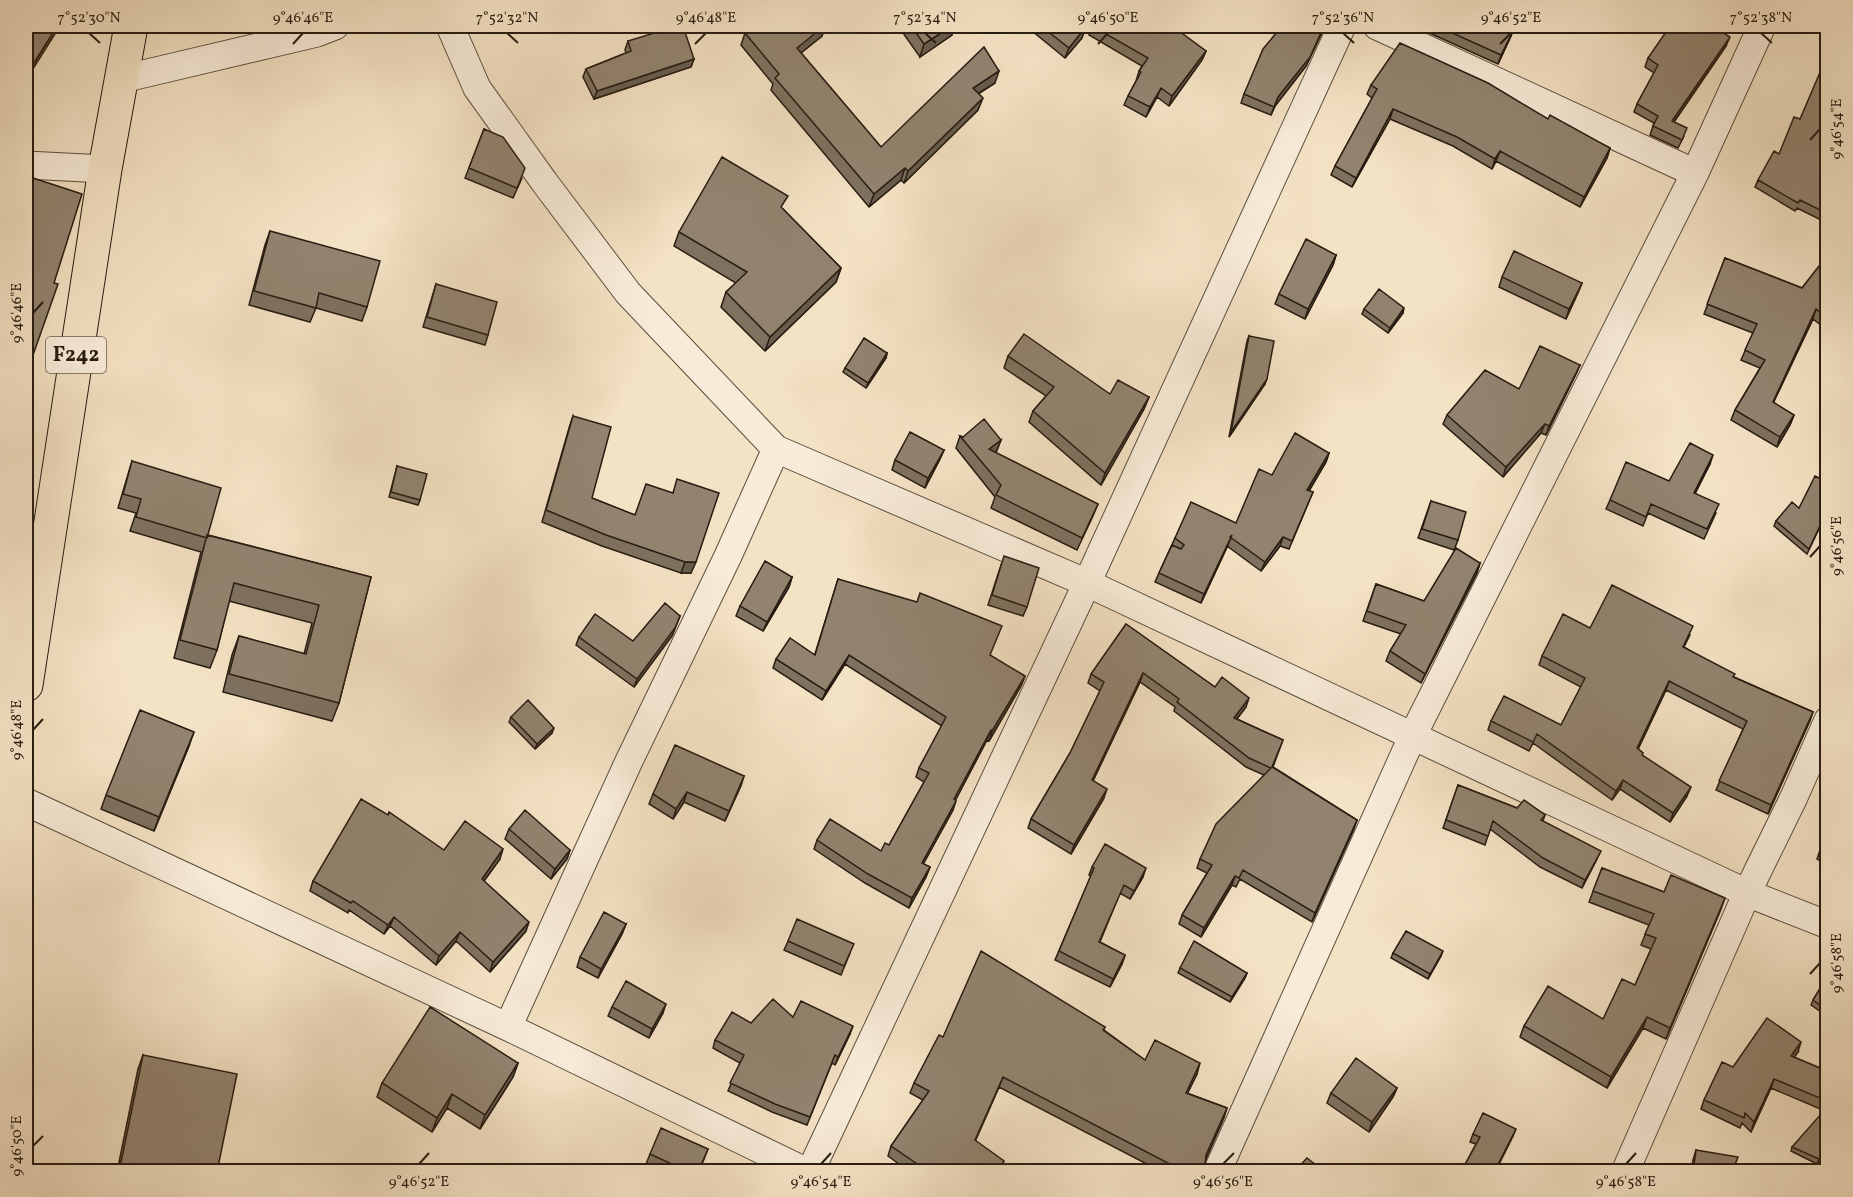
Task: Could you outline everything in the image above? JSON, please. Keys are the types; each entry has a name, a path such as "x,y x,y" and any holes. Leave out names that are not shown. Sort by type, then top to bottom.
{"main road":[{"name":"F242","path":"26,685 105,170 131,26"}],"street":[{"path":"122,79 316,33 335,26"},
{"path":"450,26 477,88 628,293 776,449 1087,583 1747,893 1827,925"},
{"path":"26,802 508,1026 809,1172 1087,583 1341,26"},
{"path":"1377,26 1695,173"},
{"path":"1217,1172 1413,735 1695,173 1762,26"},
{"path":"26,165 105,170"},
{"path":"508,1026 776,449"},
{"path":"1625,1172 1747,893 1794,797 1827,720"}],"building":[{"path":"26,26 57,26 26,76"},
{"path":"683,26 694,59 597,91 586,69 631,51 628,41"},
{"path":"754,26 824,26 797,48 881,147 984,47 999,71 973,88 983,98 908,171 905,168 874,194 775,78 779,74 745,33"},
{"path":"911,26 952,26 924,44"},
{"path":"1041,26 1082,26 1085,28 1069,48"},
{"path":"1092,26 1172,26 1206,51 1172,96 1161,88 1150,107 1128,96 1141,72 1139,71 1148,58"},
{"path":"1282,26 1324,26 1310,57 1278,97 1274,107 1244,94 1263,49"},
{"path":"1437,26 1512,26 1515,27 1501,55"},
{"path":"1670,26 1712,26 1730,37 1672,121 1687,128 1682,140 1653,126 1658,116 1637,104 1658,65 1648,58"},
{"path":"1400,43 1488,83 1548,119 1550,115 1610,148 1584,197 1500,151 1495,159 1457,137 1393,109 1356,178 1335,166 1377,89 1371,85"},
{"path":"1827,56 1826,213 1800,200 1798,203 1758,180 1774,151 1779,154 1794,117 1800,119"},
{"path":"484,129 503,137 525,168 517,188 469,168"},
{"path":"722,157 788,196 781,207 841,268 770,337 726,292 747,272 679,232"},
{"path":"33,178 82,194 54,283 58,284 26,375 26,203"},
{"path":"270,231 380,261 367,307 319,293 316,308 254,291"},
{"path":"1306,239 1336,255 1308,309 1279,294"},
{"path":"1514,251 1582,283 1569,309 1502,277"},
{"path":"1827,256 1827,318 1816,309 1773,402 1794,415 1780,437 1735,410 1765,360 1745,350 1757,324 1707,304 1725,258 1802,288"},
{"path":"436,284 497,302 488,335 427,317"},
{"path":"1379,289 1404,308 1390,328 1364,309"},
{"path":"1024,334 1110,394 1118,380 1149,397 1105,473 1033,411 1054,387 1008,356"},
{"path":"1249,336 1274,341 1267,379 1231,432"},
{"path":"864,338 887,353 868,383 845,368"},
{"path":"1540,346 1580,365 1549,426 1545,424 1506,467 1447,415 1485,370 1519,389"},
{"path":"573,416 611,427 592,498 635,515 646,484 673,493 677,479 719,493 696,562 685,562 606,535 546,510"},
{"path":"984,419 1001,440 989,449 1098,504 1082,538 996,495 1001,485 960,436 963,437"},
{"path":"910,432 944,450 928,478 895,460"},
{"path":"1295,433 1329,453 1307,490 1313,492 1292,541 1283,537 1265,562 1231,538 1204,594 1159,573 1172,545 1181,549 1184,545 1175,538 1191,502 1236,523 1259,469 1272,475"},
{"path":"1690,443 1713,455 1694,493 1719,504 1707,529 1651,504 1646,517 1610,500 1626,462 1669,481"},
{"path":"132,461 221,488 207,538 136,517 141,499 123,494"},
{"path":"397,466 427,474 420,500 391,492"},
{"path":"1815,476 1827,482 1827,511 1809,549 1776,521 1792,502 1799,508"},
{"path":"1431,501 1466,512 1458,540 1422,529"},
{"path":"207,535 371,577 339,703 229,674 239,636 306,654 319,605 234,583 217,650 180,640"},
{"path":"1456,548 1480,563 1425,674 1390,651 1406,625 1367,611 1376,584 1424,601"},
{"path":"1004,556 1039,568 1027,607 992,595"},
{"path":"765,561 792,577 767,622 740,606"},
{"path":"838,579 917,602 920,593 1002,626 990,655 1025,676 991,730 954,799 956,801 922,863 930,867 912,898 868,874 817,840 830,819 881,851 885,843 889,845 929,773 919,768 946,717 849,655 826,691 776,659 790,638 815,655"},
{"path":"1612,585 1693,626 1683,647 1735,674 1733,677 1813,712 1771,805 1719,781 1747,721 1669,681 1637,748 1643,753 1642,755 1691,787 1673,813 1623,780 1616,791 1537,734 1533,742 1491,721 1504,696 1561,725 1585,678 1542,656 1563,614 1590,628"},
{"path":"665,603 680,616 675,628 637,679 579,637 595,614 633,641"},
{"path":"1126,624 1215,687 1222,677 1249,698 1234,718 1283,740 1272,767 1357,820 1315,913 1243,870 1239,878 1235,876 1204,928 1182,915 1212,865 1200,859 1216,824 1271,768 1249,758 1177,702 1179,699 1143,673 1092,780 1107,789 1074,845 1031,819 1070,753 1104,682 1091,674"},
{"path":"528,700 554,728 537,744 511,717"},
{"path":"140,710 194,732 159,817 106,795"},
{"path":"675,745 744,776 729,811 687,792 676,809 653,794"},
{"path":"1458,785 1517,808 1524,800 1545,815 1541,820 1601,851 1585,880 1543,858 1493,821 1488,836 1446,820"},
{"path":"361,799 388,815 389,812 444,850 465,821 503,849 482,879 529,922 493,962 460,932 439,956 394,917 388,925 353,901 351,903 313,881"},
{"path":"525,810 570,850 555,869 509,829"},
{"path":"1827,837 1827,855 1820,850"},
{"path":"1105,844 1146,868 1134,891 1124,885 1099,942 1125,955 1113,979 1059,951 1094,868 1092,867"},
{"path":"1602,868 1664,892 1671,875 1725,898 1670,1028 1647,1017 1611,1077 1524,1026 1548,986 1603,1019 1622,979 1635,985 1656,938 1645,934 1654,914 1593,891"},
{"path":"604,912 626,924 601,969 580,957"},
{"path":"797,919 854,944 844,966 788,941"},
{"path":"1406,931 1443,951 1430,974 1393,953"},
{"path":"1194,941 1247,973 1232,997 1180,968"},
{"path":"981,951 1105,1027 1103,1030 1145,1060 1155,1040 1200,1063 1186,1093 1227,1108 1206,1155 1205,1164 1209,1172 1185,1172 1003,1077 975,1140 1004,1161 996,1172 929,1172 891,1146 929,1091 914,1083 939,1035 943,1037"},
{"path":"1827,977 1827,1010 1813,1000"},
{"path":"626,981 666,1004 652,1029 612,1007"},
{"path":"773,999 793,1017 801,1001 853,1026 838,1057 835,1055 810,1117 730,1083 744,1055 715,1040 732,1012 751,1023"},
{"path":"430,1007 518,1063 485,1115 452,1094 437,1118 382,1083"},
{"path":"1767,1018 1801,1042 1791,1056 1827,1071 1827,1101 1774,1079 1754,1122 1745,1113 1744,1118 1704,1100 1722,1062 1733,1067"},
{"path":"143,1055 237,1074 217,1172 119,1172"},
{"path":"1356,1058 1397,1088 1372,1122 1331,1093"},
{"path":"1483,1113 1516,1129 1494,1172 1461,1172 1480,1137 1473,1134"},
{"path":"1822,1113 1827,1117 1827,1149 1819,1159 1792,1147"},
{"path":"661,1128 708,1149 698,1172 689,1172 650,1154"},
{"path":"1696,1150 1738,1157 1732,1172 1693,1172"},
{"path":"1307,1158 1325,1172 1294,1172"},
{"path":"1062,1167 1076,1172 1060,1172"}]}
